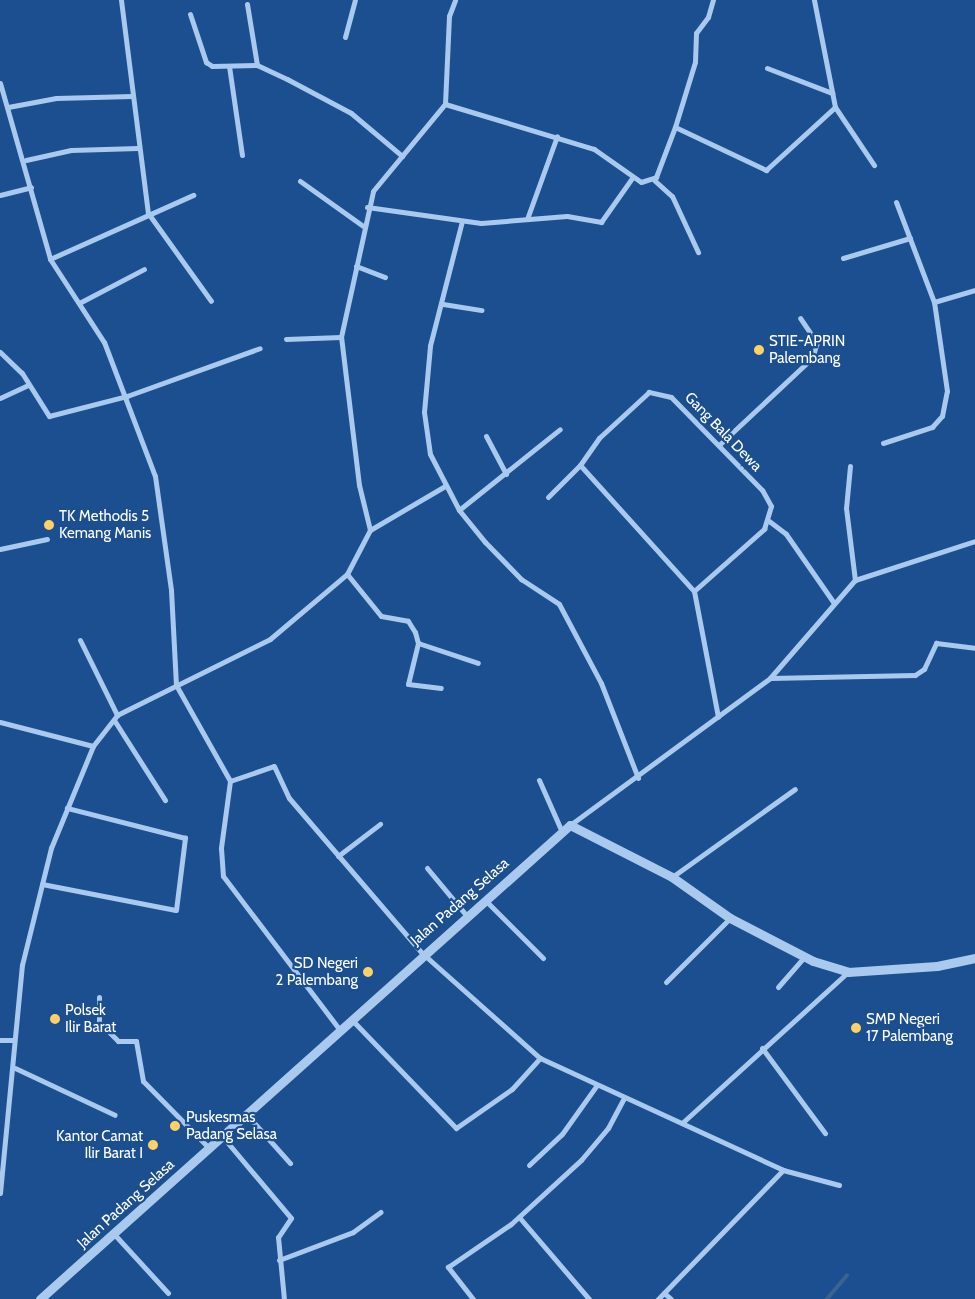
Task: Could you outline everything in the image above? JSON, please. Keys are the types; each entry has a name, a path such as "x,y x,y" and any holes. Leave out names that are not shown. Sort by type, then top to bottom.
{"street":[{"path":"121,0 138,148 148,213 211,301"},
{"path":"345,37 355,0"},
{"path":"370,530 359,485 341,338 367,207 402,156 445,104 449,16 455,0"},
{"path":"654,180 675,127 694,62 696,33 708,17 713,0"},
{"path":"814,0 835,107 874,165"},
{"path":"247,4 257,65"},
{"path":"190,14 206,62 229,66 257,65 350,113 402,156"},
{"path":"229,66 242,155"},
{"path":"767,68 832,92"},
{"path":"0,83 26,160 31,187 50,259 81,302 127,396 155,476 164,524 176,685 230,781 221,848 226,884 290,959 340,1030"},
{"path":"8,107 56,98 132,96"},
{"path":"445,104 556,136 609,158 632,178 641,182 654,180"},
{"path":"675,127 766,170 835,107"},
{"path":"526,219 556,136"},
{"path":"26,160 70,150 138,148"},
{"path":"367,207 462,220 567,216 601,222 632,178"},
{"path":"654,180 672,196 698,252"},
{"path":"300,181 363,226"},
{"path":"0,195 31,187"},
{"path":"50,259 193,194"},
{"path":"883,443 932,427 942,416 947,391 934,302 896,202"},
{"path":"462,220 443,304 430,346 424,412 430,454 459,510 521,579 559,604 601,683 638,778"},
{"path":"843,258 910,238"},
{"path":"356,266 386,277"},
{"path":"81,302 144,269"},
{"path":"934,302 975,290"},
{"path":"443,304 482,310"},
{"path":"719,445 812,358 818,343 800,318"},
{"path":"286,339 341,338"},
{"path":"0,352 28,385 49,416 127,396 260,348"},
{"path":"0,398 28,385"},
{"name":"Gang Bala Dewa","path":"580,465 599,438 649,392 671,397 762,490 771,506 769,521"},
{"path":"459,510 560,429"},
{"path":"486,436 506,474"},
{"path":"548,497 580,465 694,591 718,717"},
{"path":"850,466 846,508 855,580"},
{"path":"0,1193 15,1068 12,1040 22,965 42,884 67,808 93,746 116,718 176,685 270,639 347,574 370,530 445,486"},
{"path":"694,591 769,521 786,534 834,604"},
{"path":"0,549 47,538"},
{"path":"975,541 855,580 770,678 638,778 570,825 672,877 730,918 805,956 848,972 937,966 975,958"},
{"path":"347,574 381,616 408,621 418,643 408,684 441,688"},
{"path":"80,640 116,718 166,800"},
{"path":"418,643 478,663"},
{"path":"770,678 915,675 924,669 936,643 975,648"},
{"path":"0,722 93,746"},
{"path":"230,781 274,766 289,798 422,954 540,1058 783,1170 839,1185"},
{"path":"538,780 562,832"},
{"path":"672,877 795,789"},
{"path":"42,884 176,910 186,838 67,808"},
{"path":"338,856 380,824"},
{"name":"Jalan Padang Selasa","path":"40,1299 352,1020 422,954 570,825"},
{"path":"426,868 466,915"},
{"path":"484,899 543,958"},
{"path":"666,982 730,918"},
{"path":"778,988 805,956"},
{"path":"682,1123 762,1048 848,972"},
{"path":"99,997 99,1022 118,1041 136,1041 143,1081 209,1148"},
{"path":"352,1020 456,1128 512,1089 540,1058"},
{"path":"0,1040 12,1040"},
{"path":"762,1048 825,1133"},
{"path":"15,1068 115,1115"},
{"path":"529,1165 562,1134 597,1085"},
{"path":"473,1299 448,1267 519,1217 581,1160 608,1128 624,1098"},
{"path":"246,1114 290,1163"},
{"path":"222,1136 290,1217 278,1236 284,1299"},
{"path":"658,1299 783,1170"},
{"path":"279,1260 353,1232 380,1212"},
{"path":"519,1217 589,1299"},
{"path":"114,1234 168,1293"},
{"path":"664,1293 671,1299"}],"waterway":[{"path":"827,1299 847,1275"}],"place":[{"name":"STIE-APRIN Palembang","path":"759,350"},
{"name":"TK Methodis 5 Kemang Manis","path":"49,525"},
{"name":"SD Negeri 2 Palembang","path":"368,972"},
{"name":"Polsek Ilir Barat","path":"55,1019"},
{"name":"SMP Negeri 17 Palembang","path":"856,1028"},
{"name":"Puskesmas Padang Selasa","path":"175,1126"},
{"name":"Kantor Camat Ilir Barat I","path":"153,1145"}]}
